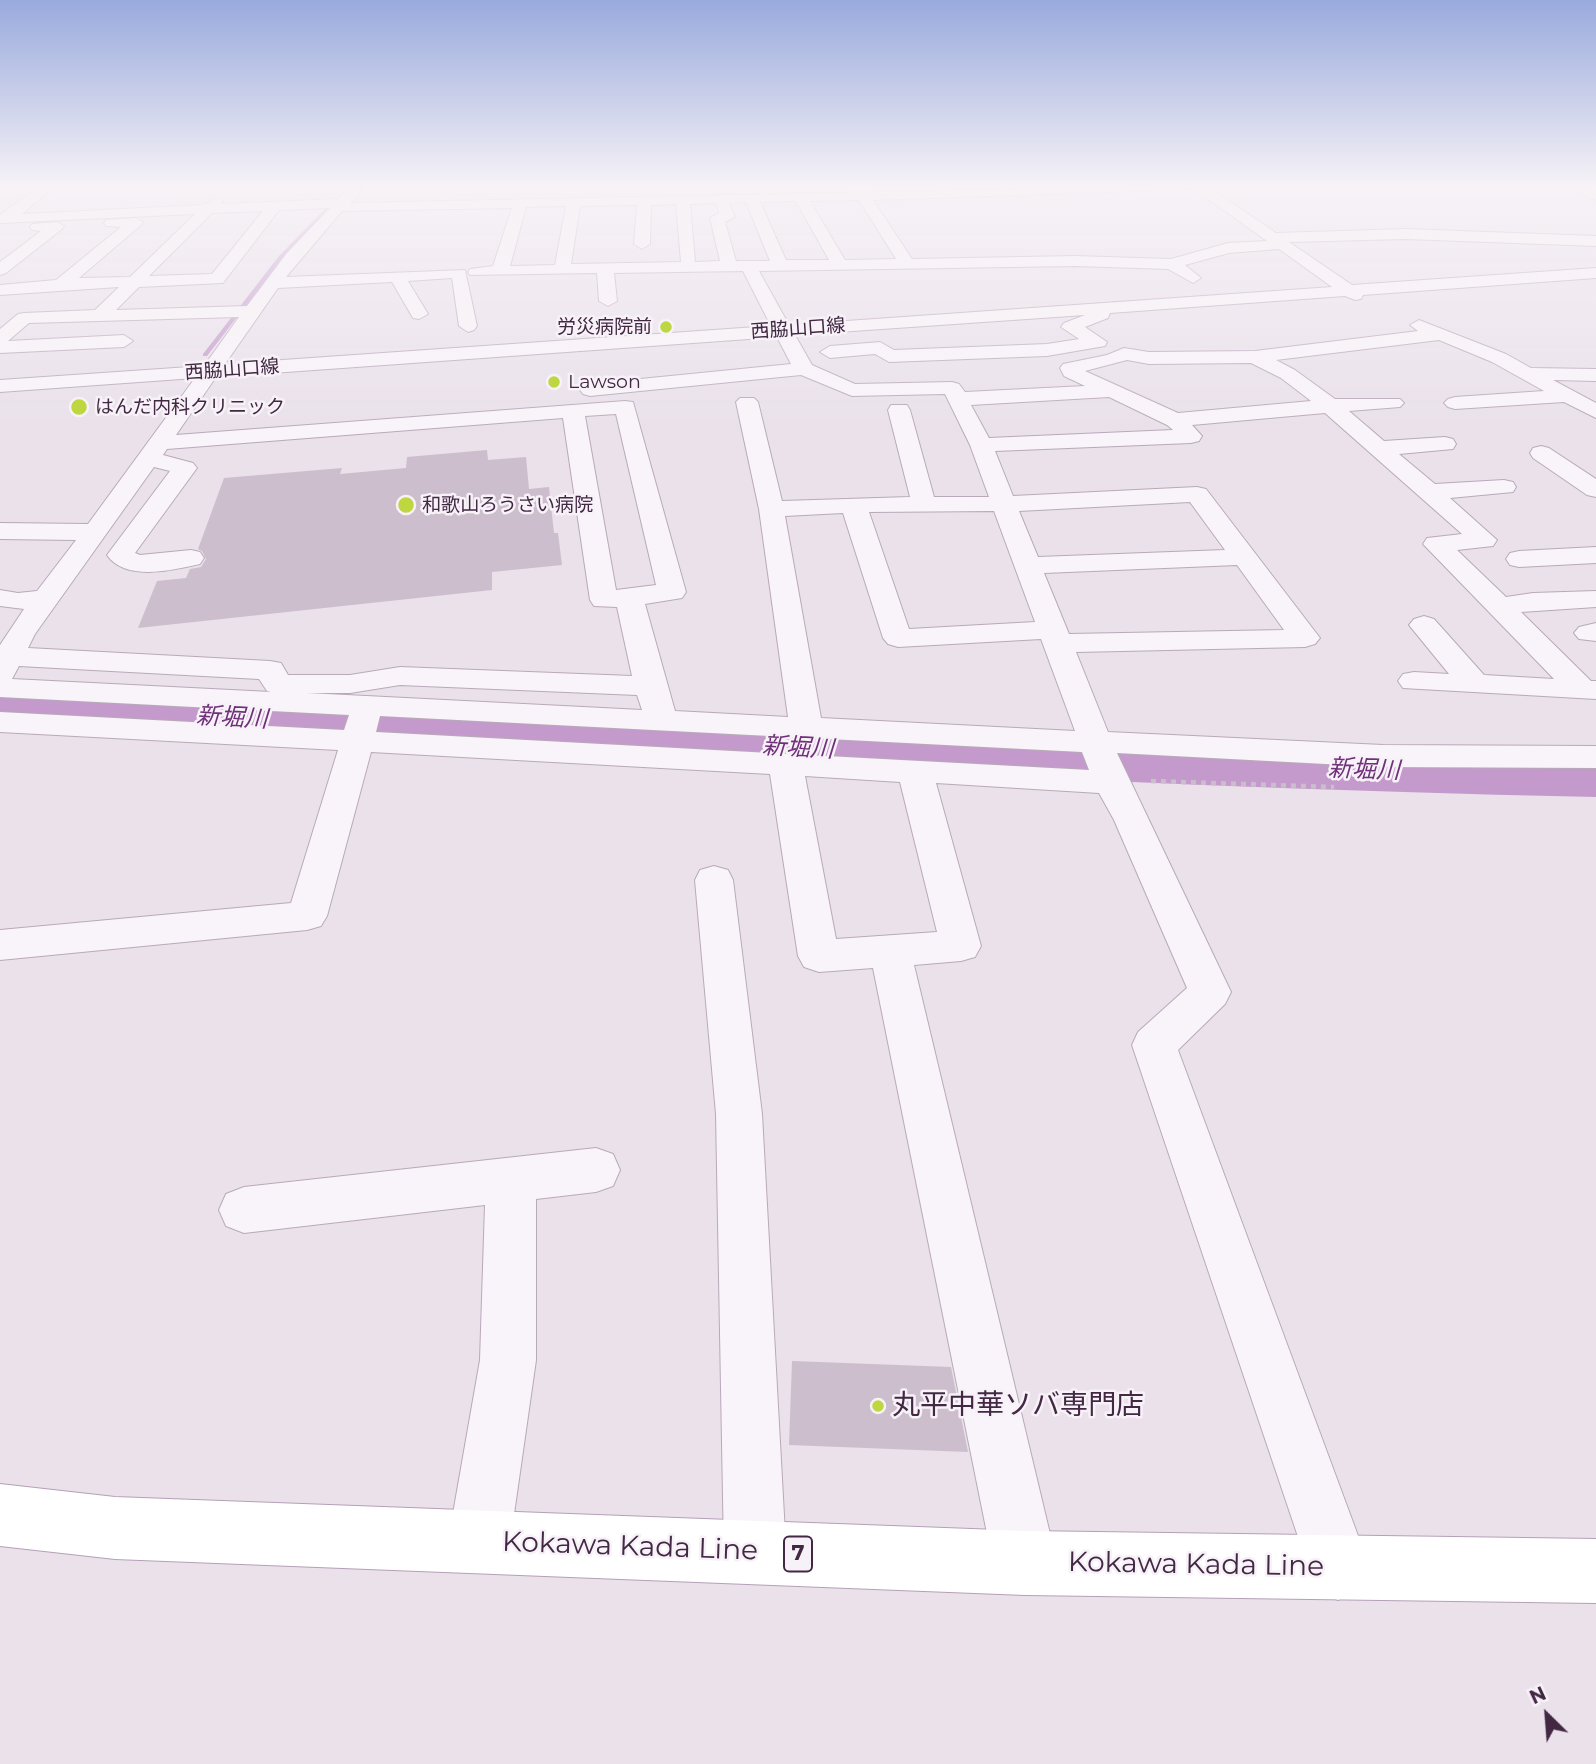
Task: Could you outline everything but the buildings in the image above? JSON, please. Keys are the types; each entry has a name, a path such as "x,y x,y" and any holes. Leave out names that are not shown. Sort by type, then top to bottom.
{"main road":[{"name":"Kokawa Kada Line","path":"0,1515 114,1528 1025,1563 1596,1571"}],"street":[{"path":"62,284 82,267"},
{"path":"100,316 148,267"},
{"path":"189,313 226,267"},
{"path":"4,666 21,633 212,367 222,337 285,267"},
{"path":"273,283 500,271 531,277 562,270 658,267"},
{"path":"894,267 908,272 1002,267"},
{"path":"905,267 908,272"},
{"path":"1177,267 1216,296 1216,306 1184,323"},
{"path":"1315,267 1382,310"},
{"path":"605,268 612,292"},
{"path":"751,271 801,362 852,390 952,388 981,445 1104,763 1210,992 1154,1045 1338,1567"},
{"path":"459,273 468,326"},
{"name":"西脇山口線","path":"0,378 212,367 1343,287 1592,274"},
{"path":"397,276 419,314"},
{"path":"0,290 46,288 62,284 217,279"},
{"path":"1102,304 1106,312 1070,327 1124,354 1149,358 1284,372 1472,346"},
{"path":"0,338 24,318 248,311"},
{"path":"1406,320 1472,346 1596,412"},
{"path":"1252,367 1441,334"},
{"path":"0,346 138,341"},
{"path":"553,393 690,382 690,378 880,348 888,356 1047,350 1098,342"},
{"path":"981,445 1191,436 1175,419 1071,372 1070,368 1113,360 1149,342"},
{"name":"西脇山口線","path":"0,386 212,367"},
{"path":"1284,372 1330,406 1484,540 1436,544 1589,690"},
{"path":"1527,373 1596,375"},
{"path":"958,399 1113,391 1145,386"},
{"path":"1455,403 1567,396"},
{"path":"747,402 771,509 819,956 961,946 915,771"},
{"path":"1175,419 1392,403"},
{"path":"154,450 413,423 411,441 522,432 521,415 625,407 672,592 617,599"},
{"path":"900,410 924,504"},
{"path":"573,411 617,599 662,722"},
{"path":"1378,448 1445,444"},
{"path":"154,450 185,468 120,555 136,564 191,558"},
{"path":"1541,453 1596,490"},
{"path":"1429,492 1504,487"},
{"path":"771,509 857,505 1004,504 1197,494 1305,639 898,638 856,513 857,505"},
{"path":"0,531 95,532"},
{"path":"1519,559 1596,555"},
{"path":"1028,566 1244,557"},
{"path":"0,598 18,601 46,599"},
{"path":"1499,607 1533,601 1596,599"},
{"path":"1424,625 1475,684"},
{"path":"4,666 58,657 270,670 278,684 350,684 400,676 650,687"},
{"path":"1414,681 1589,690"},
{"path":"0,688 362,724 1104,763"},
{"path":"0,722 662,722 915,771 1383,756 1596,757"},
{"path":"0,945 307,916 362,724"},
{"path":"715,880 738,1114 755,1552"},
{"path":"890,951 1025,1563"},
{"path":"244,1210 596,1170"},
{"path":"479,1542 508,1360 511,1179"}],"waterway":[{"path":"205,355 273,267"},
{"name":"新堀川","path":"0,706 997,759 1596,777"}],"place":[{"name":"労災病院前","path":"666,327"},
{"name":"Lawson","path":"554,382"},
{"name":"はんだ内科クリニック","path":"79,407"},
{"name":"和歌山ろうさい病院","path":"406,505"},
{"name":"丸平中華ソバ専門店","path":"878,1406"}]}
